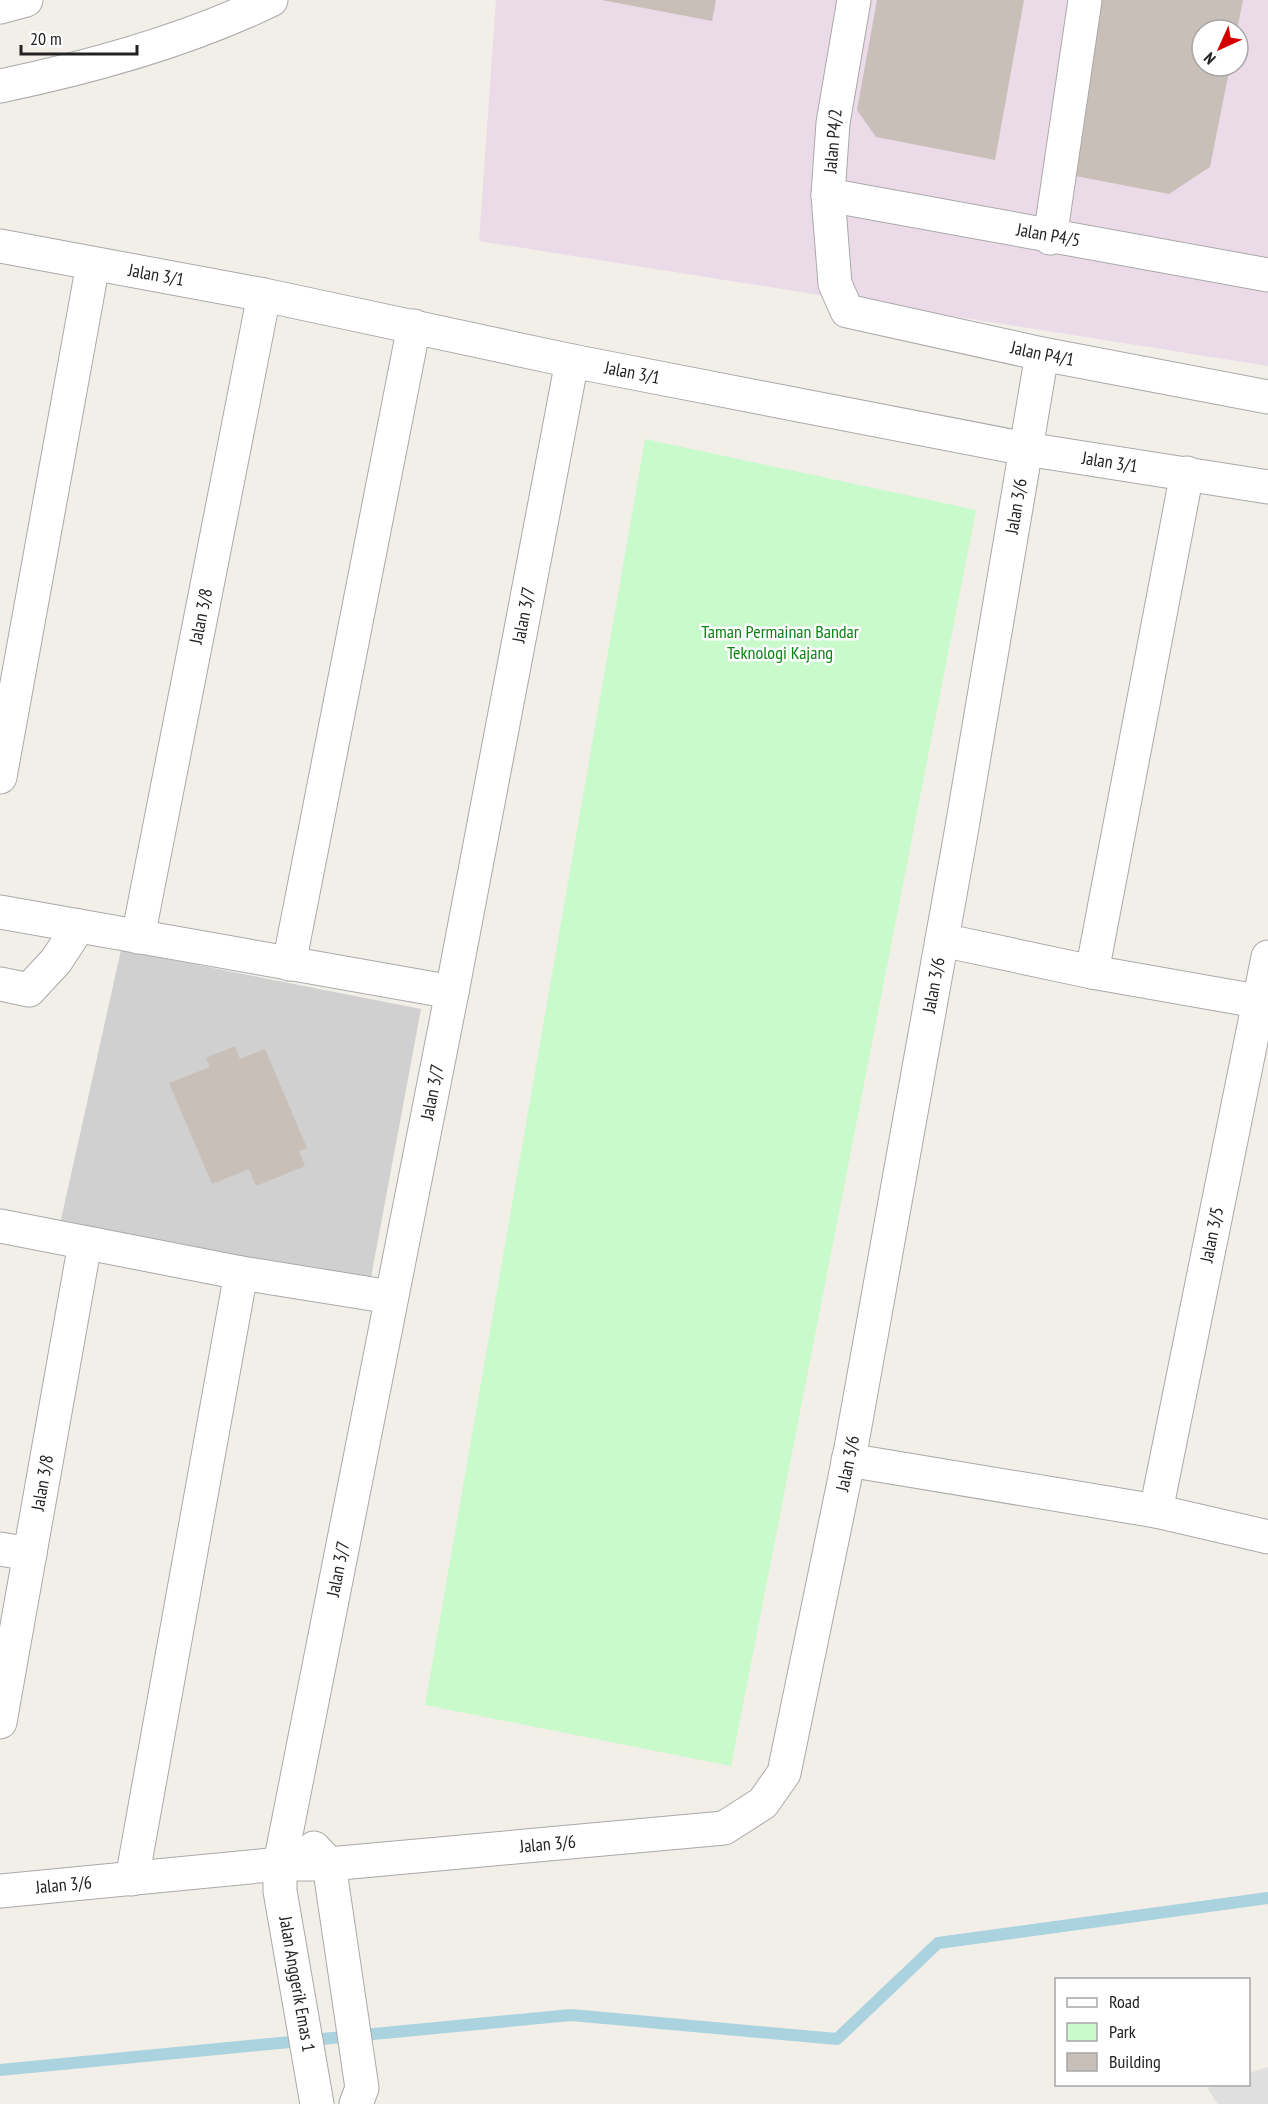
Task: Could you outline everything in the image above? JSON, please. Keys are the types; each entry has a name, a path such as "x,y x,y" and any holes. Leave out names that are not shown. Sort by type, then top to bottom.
{"street":[{"path":"0,7 26,0"},
{"path":"0,86 71,72 227,21 271,0"},
{"name":"Jalan P4/2","path":"834,284 828,195 833,123 854,0"},
{"path":"1050,238 1084,0"},
{"name":"Jalan P4/5","path":"828,195 1050,238 1268,275"},
{"name":"Jalan 3/1","path":"0,246 264,295 572,361 1026,449 1187,472 1268,487"},
{"path":"0,777 93,264"},
{"name":"Jalan P4/1","path":"834,284 847,311 1042,354 1268,397"},
{"name":"Jalan 3/8","path":"138,938 264,295"},
{"path":"289,963 414,326"},
{"name":"Jalan 3/6","path":"0,1891 280,1864 329,1864 724,1828 763,1803 784,1773 848,1460 942,940 1042,354"},
{"name":"Jalan 3/7","path":"280,1864 452,992 572,361"},
{"path":"1092,972 1187,472"},
{"path":"0,912 452,992"},
{"path":"0,984 29,990 56,961 79,927"},
{"path":"942,940 1092,972 1263,1002"},
{"name":"Jalan 3/5","path":"1156,1511 1263,1002 1268,957"},
{"path":"0,1226 241,1273 391,1297"},
{"name":"Jalan 3/8","path":"0,1722 15,1552 85,1243"},
{"path":"132,1879 241,1273"},
{"path":"848,1460 1156,1511 1268,1537"},
{"path":"290,1822 329,1864 359,2096"},
{"name":"Jalan Anggerik Emas 1","path":"280,1864 280,1891 285,1908 317,2102"}],"shaded area":[{"path":"496,0 1268,0 1268,366 479,241"},
{"path":"121,950 421,1009 370,1283 60,1224"},
{"path":"1268,2067 1268,2104 1218,2104 1207,2088 1250,2086 1250,2073"}],"green space":[{"name":"Taman Permainan Bandar Teknologi Kajang","path":"645,439 976,510 731,1766 425,1705"}],"building":[{"path":"602,0 716,0 712,21"},
{"path":"877,0 1024,0 995,160 876,137 857,110"},
{"path":"1094,0 1243,0 1239,18 1190,18 1190,78 1228,78 1210,167 1169,194 1060,173"},
{"path":"235,1046 240,1059 265,1049 307,1148 299,1151 305,1166 256,1186 249,1169 212,1184 169,1083 210,1067 206,1058"}],"waterway":[{"path":"0,2070 571,2015 837,2039 938,1943 1268,1898"}]}
